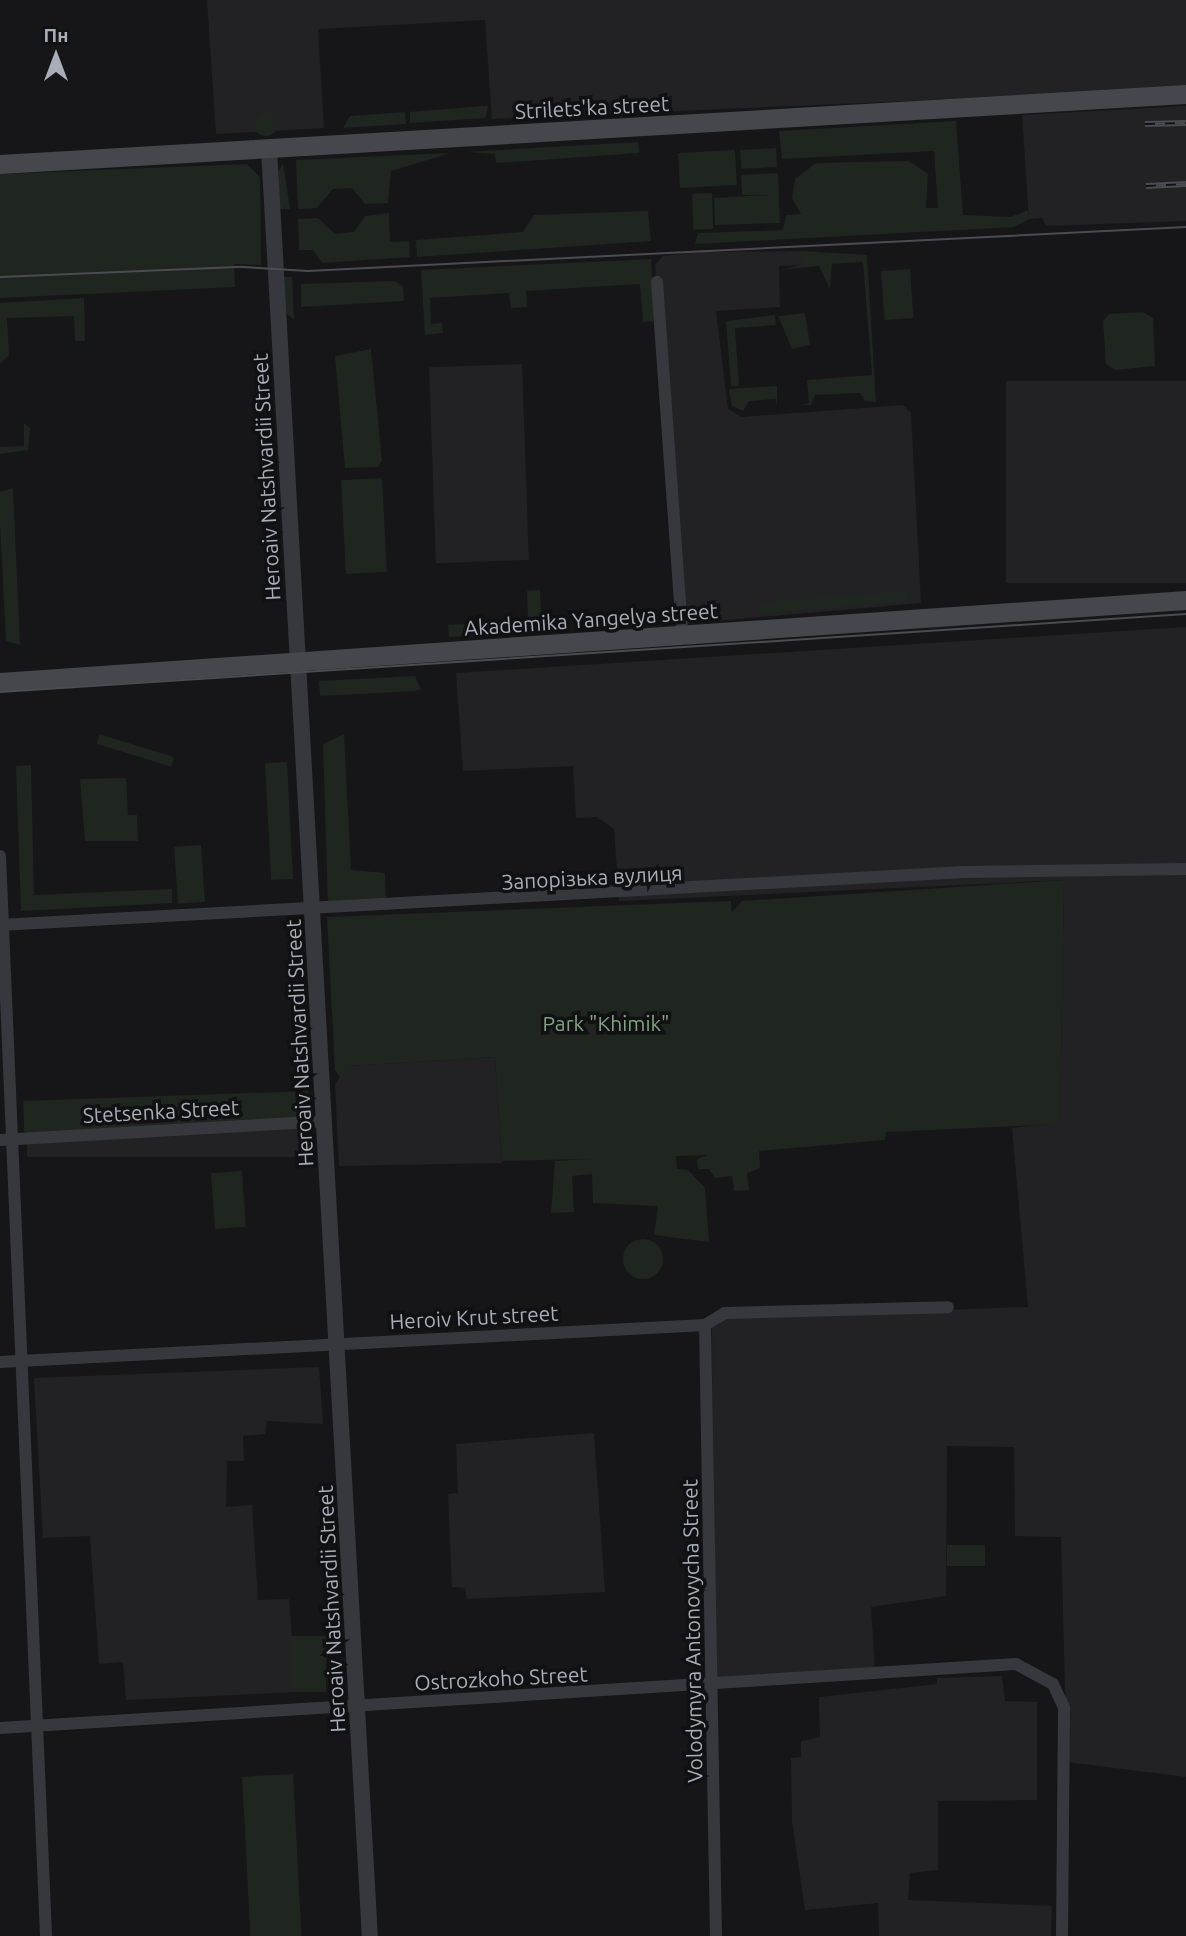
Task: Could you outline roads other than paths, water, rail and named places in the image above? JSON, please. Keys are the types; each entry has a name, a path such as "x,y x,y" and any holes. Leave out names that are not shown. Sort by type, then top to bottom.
{"main road":[{"name":"Strilets'ka street","path":"0,164 1186,94"},
{"name":"Akademika Yangelya street","path":"0,682 1186,600"}],"street":[{"name":"Heroaiv Natshvardii Street","path":"269,149 339,1345 370,1936"},
{"path":"657,282 682,635"},
{"path":"0,856 5,1139 46,1936"},
{"name":"Запорізька вулиця","path":"2,925 965,872 1186,869"},
{"name":"Stetsenka Street","path":"5,1139 325,1121"},
{"name":"Heroiv Krut street","path":"0,1362 705,1325 725,1313 948,1307"},
{"name":"Volodymyra Antonovycha Street","path":"705,1325 716,1936"},
{"name":"Ostrozkoho Street","path":"0,1728 712,1685 1004,1664 1042,1675 1064,1708 1062,1936"}],"tram line":[{"path":"0,277 243,267 308,271 1186,227"},
{"path":"0,692 1186,614"}],"railway":[{"path":"1145,124 1186,123"},
{"path":"1146,186 1186,184"}],"park label":[{"name":"Park \"Khimik\"","path":"606,1023"}]}
